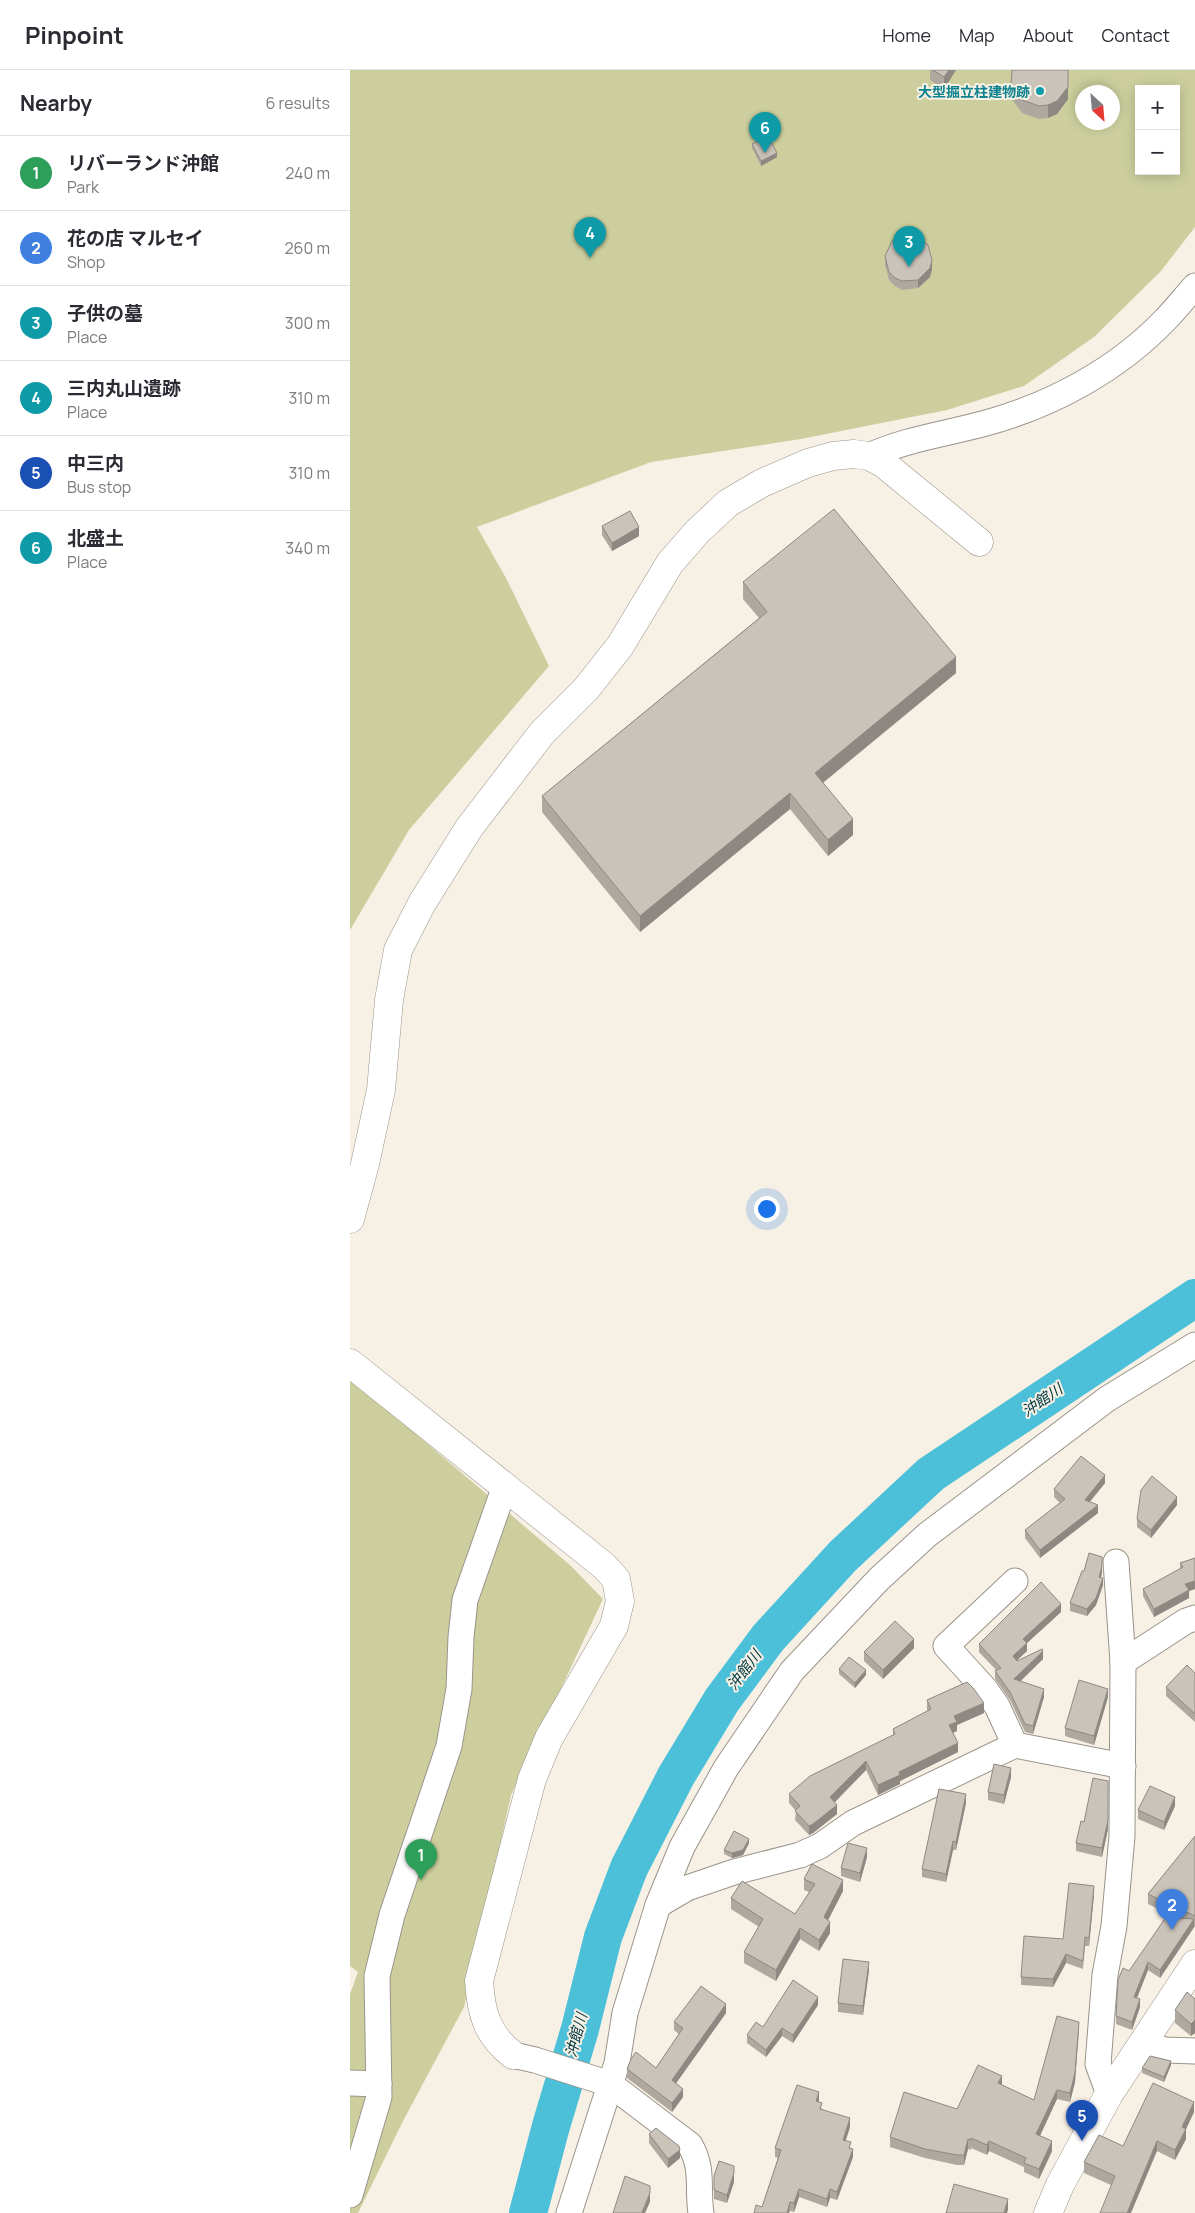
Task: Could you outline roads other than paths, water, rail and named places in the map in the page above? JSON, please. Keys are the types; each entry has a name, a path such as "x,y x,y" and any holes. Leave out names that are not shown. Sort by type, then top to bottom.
{"street":[{"path":"869,456 894,445 986,423 1032,408 1079,386 1126,354 1164,321 1195,286"},
{"path":"350,1219 365,1164 381,1090 389,1000 398,950 422,903 470,828 542,733 586,689 620,646 670,563 697,532 728,503 762,483 808,463 833,456 854,454 869,456 884,464 979,542"},
{"path":"570,2213 604,2081 617,2063 625,2013 658,1906 682,1847 726,1768 792,1670 879,1580 927,1535 1091,1410 1195,1345"},
{"path":"350,1363 585,1550 616,1579 620,1601 614,1626 549,1738 532,1779 479,1981 480,2006 491,2033 499,2045 524,2058 604,2081 690,2145 697,2157 700,2175 701,2213"},
{"path":"350,2195 378,2097 377,1976 392,1915 449,1746 459,1689 461,1637 465,1600 505,1486"},
{"path":"1108,2094 1098,2064 1105,1975 1114,1926 1122,1836 1123,1662 1116,1562"},
{"path":"1015,1581 946,1646 985,1689 997,1706 1015,1745"},
{"path":"1123,1662 1186,1621 1195,1618"},
{"path":"658,1906 687,1888 734,1872 800,1855 820,1846 853,1823 1015,1745 1123,1766"},
{"path":"1048,2213 1060,2185 1108,2094 1195,1964"},
{"path":"1142,2043 1165,2050 1195,2051"},
{"path":"350,2083 379,2084"}],"waterway":[{"name":"沖館川","path":"528,2213 551,2126 580,2029 603,1937 629,1868 676,1776 722,1700 768,1638 843,1556 931,1474 1195,1298"}],"place":[{"name":"大型掘立柱建物跡","path":"1040,91"},
{"name":"北盛土","path":"765,153"},
{"name":"三内丸山遺跡","path":"590,258"},
{"name":"子供の墓","path":"909,267"},
{"name":"リバーランド沖館","path":"421,1880"},
{"name":"花の店 マルセイ","path":"1172,1930"},
{"name":"中三内","path":"1082,2141"}]}
